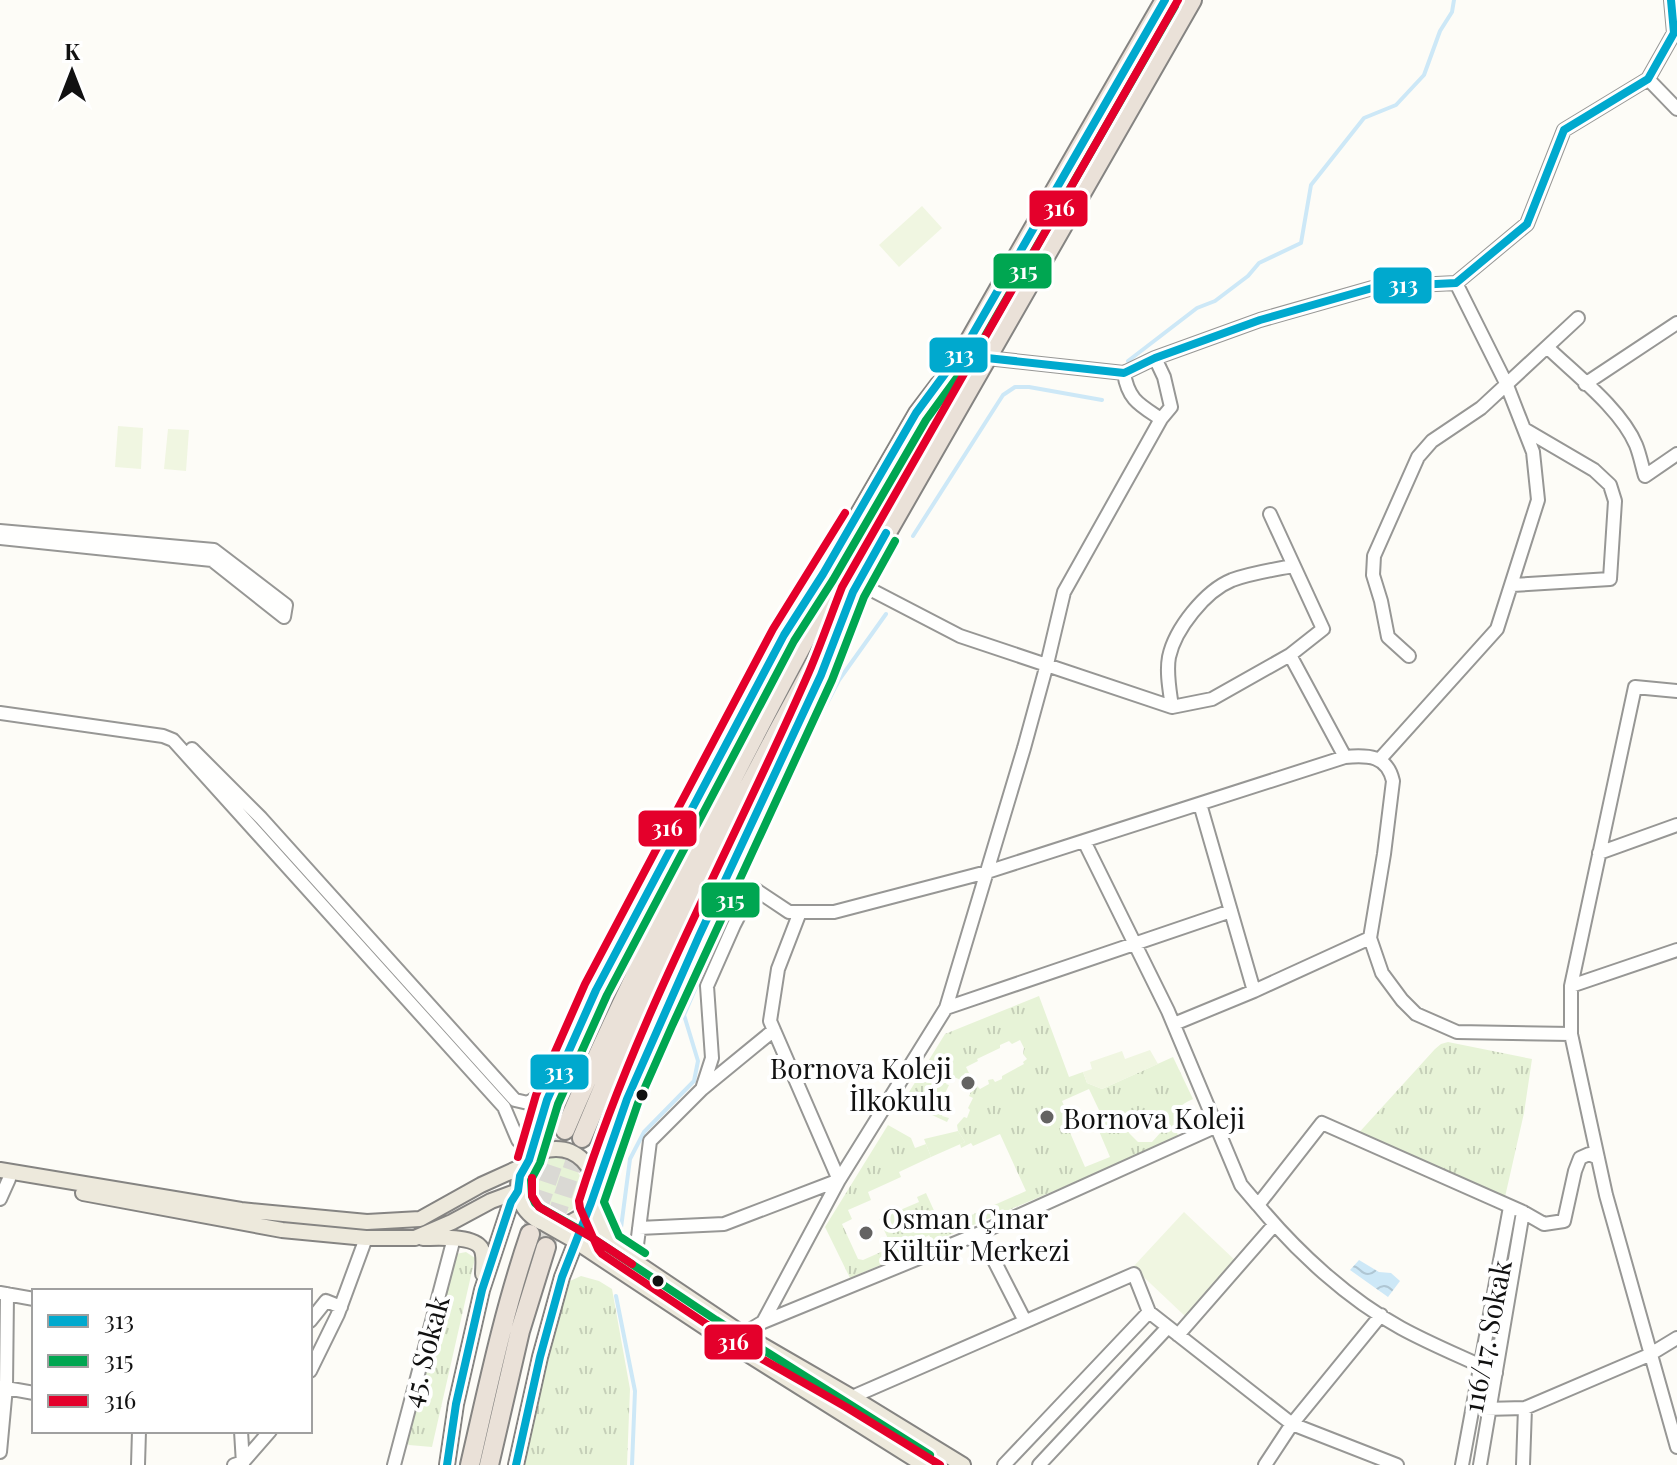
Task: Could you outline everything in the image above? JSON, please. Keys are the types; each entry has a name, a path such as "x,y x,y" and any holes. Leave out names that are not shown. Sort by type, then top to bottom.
{"highway":[{"path":"1165,0 967,344 831,588 760,724 598,1053 574,1134 710,860 856,587 1192,0"},
{"path":"470,1465 504,1321 537,1229"},
{"path":"489,1465 520,1331 546,1247"}],"main road":[{"path":"447,1465 456,1404 482,1290 547,1100 596,990 784,635 916,413 967,344"},
{"path":"516,1465 562,1277 633,1086 821,675 856,587"},
{"path":"3,1176 241,1210 367,1222 420,1219 545,1151 570,1152 588,1167 593,1179 591,1203 572,1222 537,1229"},
{"path":"3,1176 282,1230 366,1238 454,1238 475,1242 481,1247 482,1290"},
{"path":"518,1191 537,1229"},
{"path":"415,1238 518,1191"},
{"path":"591,1203 609,1244 743,1334 963,1465"},
{"path":"537,1229 575,1241 924,1465"}],"street":[{"path":"987,358 1124,373 1155,358 1260,320 1376,287 1456,283 1527,224 1564,130 1648,79 1674,33 1671,0"},
{"path":"1648,79 1677,109"},
{"path":"1380,759 1497,629 1538,500 1533,452 1506,383 1456,283"},
{"path":"1409,656 1388,637 1373,575 1374,556 1418,457 1432,441 1481,408 1578,318"},
{"path":"1585,384 1677,323"},
{"path":"1547,347 1610,407 1628,429 1645,476 1677,454"},
{"path":"763,1322 839,1180 946,1008 1047,664 1064,592 1161,419 1171,407 1164,377 1155,358"},
{"path":"1124,373 1126,389 1137,403 1161,419"},
{"path":"1512,585 1610,579 1615,501 1610,485 1594,470 1524,429"},
{"path":"856,587 960,636 1172,707 1212,699 1290,655 1323,629 1270,514"},
{"path":"0,531 214,550 286,605 284,617 212,560 0,538"},
{"path":"1172,707 1169,658 1189,616 1228,582 1293,566"},
{"path":"1290,655 1345,757"},
{"path":"1677,691 1635,687 1571,986 1571,1034 1606,1195 1677,1447"},
{"path":"0,710 164,731 182,738 261,818 515,1100 528,1103 553,1086"},
{"path":"0,710 173,740 504,1107 528,1159"},
{"path":"702,1089 712,1058 707,986 753,888 789,912 834,912 987,872 1345,757 1380,759 1391,771 1393,790 1370,938 1382,973 1402,1000 1416,1014 1460,1033 1571,1034"},
{"path":"1200,804 1254,991"},
{"path":"1599,853 1677,825"},
{"path":"1084,841 1174,1024 1241,1185 1284,1236 1354,1298 1401,1328 1496,1373"},
{"path":"946,1008 1231,911"},
{"path":"800,912 778,969 770,1021 839,1180"},
{"path":"1174,1024 1370,938"},
{"path":"1571,986 1677,950"},
{"path":"635,1261 650,1141 702,1089 774,1030"},
{"path":"1258,1205 1322,1123 1544,1224 1564,1221 1580,1158 1589,1154 1598,1158"},
{"path":"725,1340 980,1233 1217,1126"},
{"path":"0,1199 3,1176"},
{"path":"639,1228 724,1224 839,1180"},
{"name":"116/17. Sokak","path":"1462,1465 1510,1207"},
{"name":"116/17. Sokak","path":"1480,1465 1523,1212"},
{"path":"1039,1465 1274,1225"},
{"path":"980,1233 1025,1321"},
{"path":"312,1367 341,1307 366,1238"},
{"name":"45. Sokak","path":"394,1465 454,1238"},
{"path":"852,1397 1134,1274 1149,1312 1292,1424 1397,1465"},
{"path":"0,1452 3,1293 32,1299"},
{"path":"312,1318 326,1301 341,1307"},
{"path":"1004,1465 1149,1312"},
{"path":"1265,1465 1292,1424 1381,1315"},
{"path":"1472,1408 1525,1408 1649,1355 1677,1338"},
{"path":"3,1387 32,1393"},
{"path":"1523,1465 1525,1408"},
{"path":"138,1465 139,1433"},
{"path":"241,1433 241,1464"},
{"path":"241,1464 268,1433"}],"green space":[{"path":"922,206 942,228 899,267 879,245"},
{"path":"118,426 143,428 141,469 115,467"},
{"path":"168,429 189,430 186,471 164,469"},
{"path":"1039,996 1069,1077 1083,1072 1087,1083 1102,1089 1173,1057 1193,1099 1180,1106 1175,1114 1179,1138 933,1242 929,1235 922,1239 925,1246 850,1278 825,1227 888,1125 911,1138 915,1148 926,1144 931,1157 899,1172 901,1177 868,1192 871,1200 848,1210 852,1219 842,1224 858,1259 863,1260 890,1248 879,1219 919,1202 917,1197 926,1193 942,1228 1026,1191 1000,1134 961,1148 960,1144 965,1142 957,1125 964,1117 967,1118 973,1088 977,1086 980,1089 989,1084 988,1080 995,1082 1002,1079 1002,1076 1024,1064 1027,1059 1020,1040 1012,1044 1009,1041 977,1059 966,1067 969,1073 965,1073 961,1080 951,1076 938,1108 944,1111 942,1116 949,1118 947,1122 906,1097 945,1034","holes":["1089,1089 1099,1110 1084,1117 1088,1127 1096,1124 1110,1157 1085,1167 1068,1128 1072,1125 1062,1101","1150,1110 1161,1120 1161,1132 1152,1142 1138,1142 1129,1133 1129,1121 1138,1111"]},
{"path":"1448,1042 1532,1059 1524,1113 1505,1197 1355,1137 1435,1049"},
{"path":"1150,1050 1158,1064 1102,1089 1087,1083 1083,1072 1092,1069 1090,1062 1122,1051 1125,1059"},
{"path":"958,1131 965,1142 931,1157 924,1139"},
{"path":"552,1157 563,1159 573,1166 580,1176 580,1198 573,1208 563,1215 552,1217 541,1215 531,1208 524,1198 522,1187 524,1176 531,1166 541,1159"},
{"path":"1184,1212 1238,1263 1187,1318 1133,1267"},
{"path":"466,1252 475,1258 432,1447 409,1445 406,1443 456,1254"},
{"path":"581,1276 612,1289 630,1389 627,1465 521,1465 563,1301 570,1281"}],"water":[{"path":"1359,1260 1379,1272 1391,1273 1400,1281 1388,1297 1350,1270"}],"waterway":[{"path":"1128,361 1197,308 1215,301 1248,276 1259,263 1301,243 1311,185 1364,118 1396,105 1424,75 1440,31 1452,12 1454,0"},
{"path":"913,536 1003,395 1015,387 1029,387 1102,400"},
{"path":"619,1243 630,1159 644,1132 694,1081 698,1061 684,1015 735,897 736,878 839,680 886,614"},
{"path":"616,1296 635,1391 632,1465"}],"tunnel":[{"path":"530,1234 565,1130"},
{"path":"546,1247 582,1138"}],"transit line":[{"name":"313","path":"447,1465 456,1404 482,1290 547,1100 596,990 784,635 916,413 967,344 1165,0"},
{"name":"316","path":"940,1465 736,1344 602,1254 579,1201 628,1065 809,672 842,587 1178,0"},
{"name":"313","path":"987,358 1124,373 1155,358 1260,320 1376,287 1456,283 1527,224 1564,130 1648,79 1674,33 1671,0"},
{"name":"315","path":"930,1455 582,1231 541,1208 532,1196 531,1180 540,1163 558,1104 607,995 794,641 926,420 977,350 1175,6"},
{"name":"316","path":"518,1157 536,1095 585,984 773,629 845,513"},
{"name":"313","path":"516,1465 562,1277 627,1099 821,675 853,592 886,533"},
{"name":"315","path":"645,1253 619,1236 604,1202 638,1103 832,680 864,597 895,541"},
{"name":"316","path":"532,1178 532,1196 539,1207 632,1264"}],"place":[{"name":"Bornova Koleji İlkokulu","path":"968,1083"},
{"name":"Bornova Koleji","path":"1047,1117"},
{"name":"Osman Çınar Kültür Merkezi","path":"866,1233"}]}
